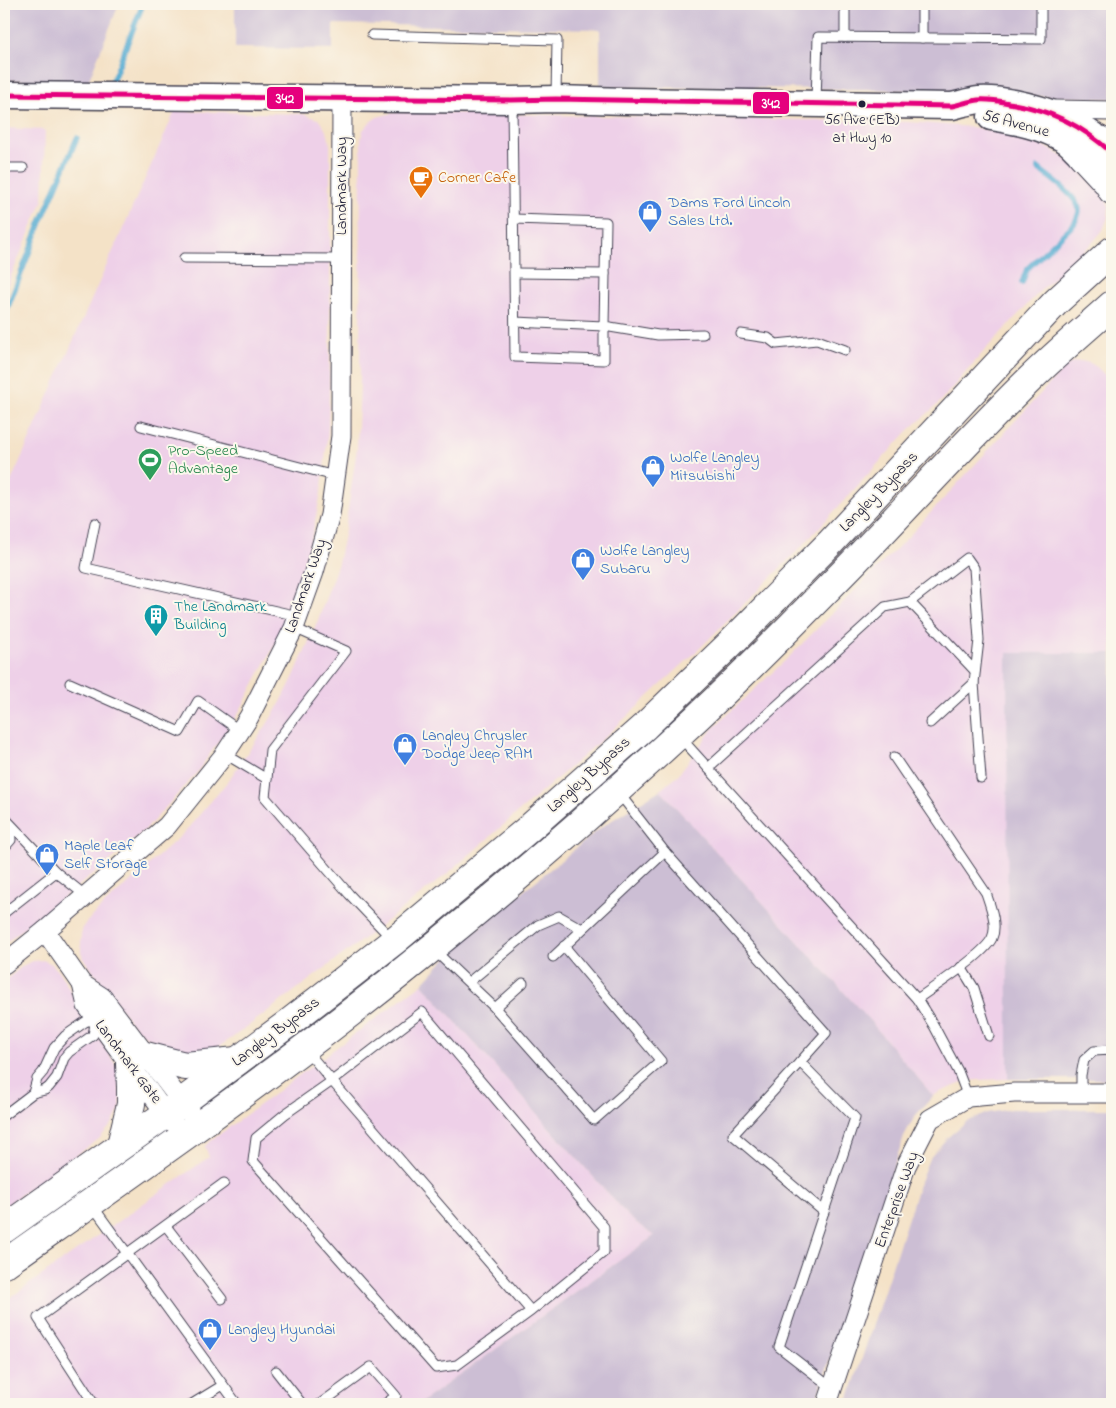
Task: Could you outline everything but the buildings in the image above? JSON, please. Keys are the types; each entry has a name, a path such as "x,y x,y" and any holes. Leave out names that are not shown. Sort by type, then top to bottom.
{"highway":[{"path":"1101,144 1108,183 1112,190"},
{"name":"Langley Bypass","path":"4,1229 239,1061 339,985 534,824 645,726 729,645 838,536 1056,302 1112,251"},
{"name":"Langley Bypass","path":"4,1264 304,1048 502,891 678,735 750,667 852,564 1026,382 1112,305"},
{"path":"121,1145 130,1104 131,1087 138,1060 185,1066 239,1061"}],"main road":[{"name":"56 Avenue","path":"4,95 556,99 952,106 979,100 1003,101 1052,113 1084,129 1101,144"},
{"name":"56 Avenue","path":"952,106 988,117 1039,128 1064,139 1101,144"}],"street":[{"name":"Landmark Way","path":"4,964 46,931 167,826 225,754 249,717 296,622 314,572 327,524 341,436 342,98"},
{"name":"56 Avenue","path":"1040,109 1112,111"},
{"name":"Landmark Gate","path":"46,931 82,984 87,1006 96,1018 138,1060"},
{"name":"Landmark Gate","path":"82,984 102,997 138,1060 192,1130"},
{"name":"Enterprise Way","path":"830,1396 906,1166 930,1119 968,1097 1014,1094 1112,1094"}],"lane":[{"path":"845,4 845,38"},
{"path":"922,4 922,38"},
{"path":"816,104 818,38 1041,39 1041,4"},
{"path":"372,35 557,40 556,99"},
{"path":"512,100 515,357 604,360 606,222 514,219"},
{"path":"4,168 23,168"},
{"path":"184,258 342,259"},
{"path":"515,273 605,274"},
{"path":"515,322 604,326 658,335 703,334"},
{"path":"741,334 768,338 776,344 817,340 845,350"},
{"path":"141,426 335,476"},
{"path":"95,523 86,568 296,622 346,651 270,750 265,797 349,894 394,941"},
{"path":"708,768 885,607 910,602 967,558 974,568 979,640 974,683 981,778"},
{"path":"910,602 975,671"},
{"path":"70,683 180,732 198,701 240,731"},
{"path":"930,723 974,683"},
{"path":"678,735 917,999 958,1071 968,1097"},
{"path":"225,754 267,779"},
{"path":"894,757 986,893 994,917 992,938 981,953 917,999"},
{"path":"617,790 664,852 826,1033 733,1135 824,1212"},
{"path":"4,817 56,872 86,896"},
{"path":"4,848 11,840 10,824"},
{"path":"553,957 664,852"},
{"path":"4,913 56,872"},
{"path":"469,982 538,925 559,916 582,929"},
{"path":"432,948 495,1008 594,1120 661,1061 564,946"},
{"path":"962,967 974,988 989,1036"},
{"path":"495,1008 523,983"},
{"path":"422,1012 604,1226 604,1252 530,1311 456,1365 436,1368 253,1161 256,1138 285,1114 332,1081 422,1012"},
{"path":"4,1115 33,1093 46,1090 53,1083 68,1052 93,1035 96,1018 85,1022 54,1048 43,1072 37,1079 33,1093"},
{"path":"304,1048 530,1311"},
{"path":"1081,1094 1081,1075 1084,1060 1094,1051 1112,1050"},
{"path":"800,1062 855,1118 779,1347 830,1396"},
{"path":"94,1404 38,1318 224,1183"},
{"path":"91,1202 237,1404"},
{"path":"166,1226 222,1299"},
{"path":"320,1404 371,1367 396,1396 385,1404"},
{"path":"276,1371 302,1404"},
{"path":"192,1404 223,1384"}],"shaded area":[{"path":"4,4 119,4 88,82 4,80"},
{"path":"235,4 1112,4 1112,99 865,89 600,87 600,29 333,24 333,49 235,48"},
{"path":"175,111 303,114 318,119 328,135 330,145 330,355 328,430 322,487 310,545 292,603 281,632 238,714 195,775 146,829 116,856 4,944 4,497"},
{"path":"397,112 907,122 971,127 994,131 1044,146 1068,159 1104,196 1109,206 1108,217 1103,230 1093,242 1041,290 938,404 908,431 804,544 697,651 606,736 447,874 357,944 232,1038 204,1053 192,1055 166,1048 144,1035 133,1025 84,959 81,952 81,934 84,925 94,914 185,832 228,781 281,702 318,620 338,563 345,530 357,448 360,385 361,139 363,130 370,122 377,117"},
{"path":"4,128 45,130 43,200 4,293"},
{"path":"1081,361 1097,367 1112,382 1112,653 1009,653 1008,1079 967,1081 933,1096 870,1021 660,790 678,775 714,727 788,658 910,535 1066,366 1073,362"},
{"path":"1007,653 1112,653 1112,1079 1008,1079"},
{"path":"660,790 870,1021 933,1096 915,1116 904,1136 815,1404 419,1404 654,1236 630,1218 422,984 459,944 603,826"},
{"path":"43,960 52,964 59,972 118,1069 121,1107 112,1124 99,1139 4,1207 4,981 24,965 33,961"},
{"path":"422,984 630,1218 654,1236 419,1404 4,1404 4,1300 7,1300 209,1157 205,1146 212,1140"},
{"path":"1011,1109 1112,1109 1112,1404 847,1404 919,1184 929,1159 947,1138 966,1122 988,1113"}],"waterway":[{"path":"112,82 143,4"},
{"path":"4,317 41,222 77,138"},
{"path":"1022,283 1027,269 1074,224 1079,212 1078,205 1074,199 1038,168"}],"transit line":[{"name":"342","path":"4,95 556,99 952,106 975,100 986,100 1024,106 1065,120 1089,134 1112,153"}],"place":[{"name":"56 Ave (EB) at Hwy 10","path":"862,104"},
{"name":"Corner Cafe","path":"421,199"},
{"name":"Dams Ford Lincoln Sales Ltd.","path":"650,233"},
{"name":"Pro-Speed Advantage","path":"150,481"},
{"name":"Wolfe Langley Mitsubishi","path":"653,488"},
{"name":"Wolfe Langley Subaru","path":"583,581"},
{"name":"The Landmark Building","path":"156,637"},
{"name":"Langley Chrysler Dodge Jeep RAM","path":"405,766"},
{"name":"Maple Leaf Self Storage","path":"47,876"},
{"name":"Langley Hyundai","path":"210,1351"}]}
